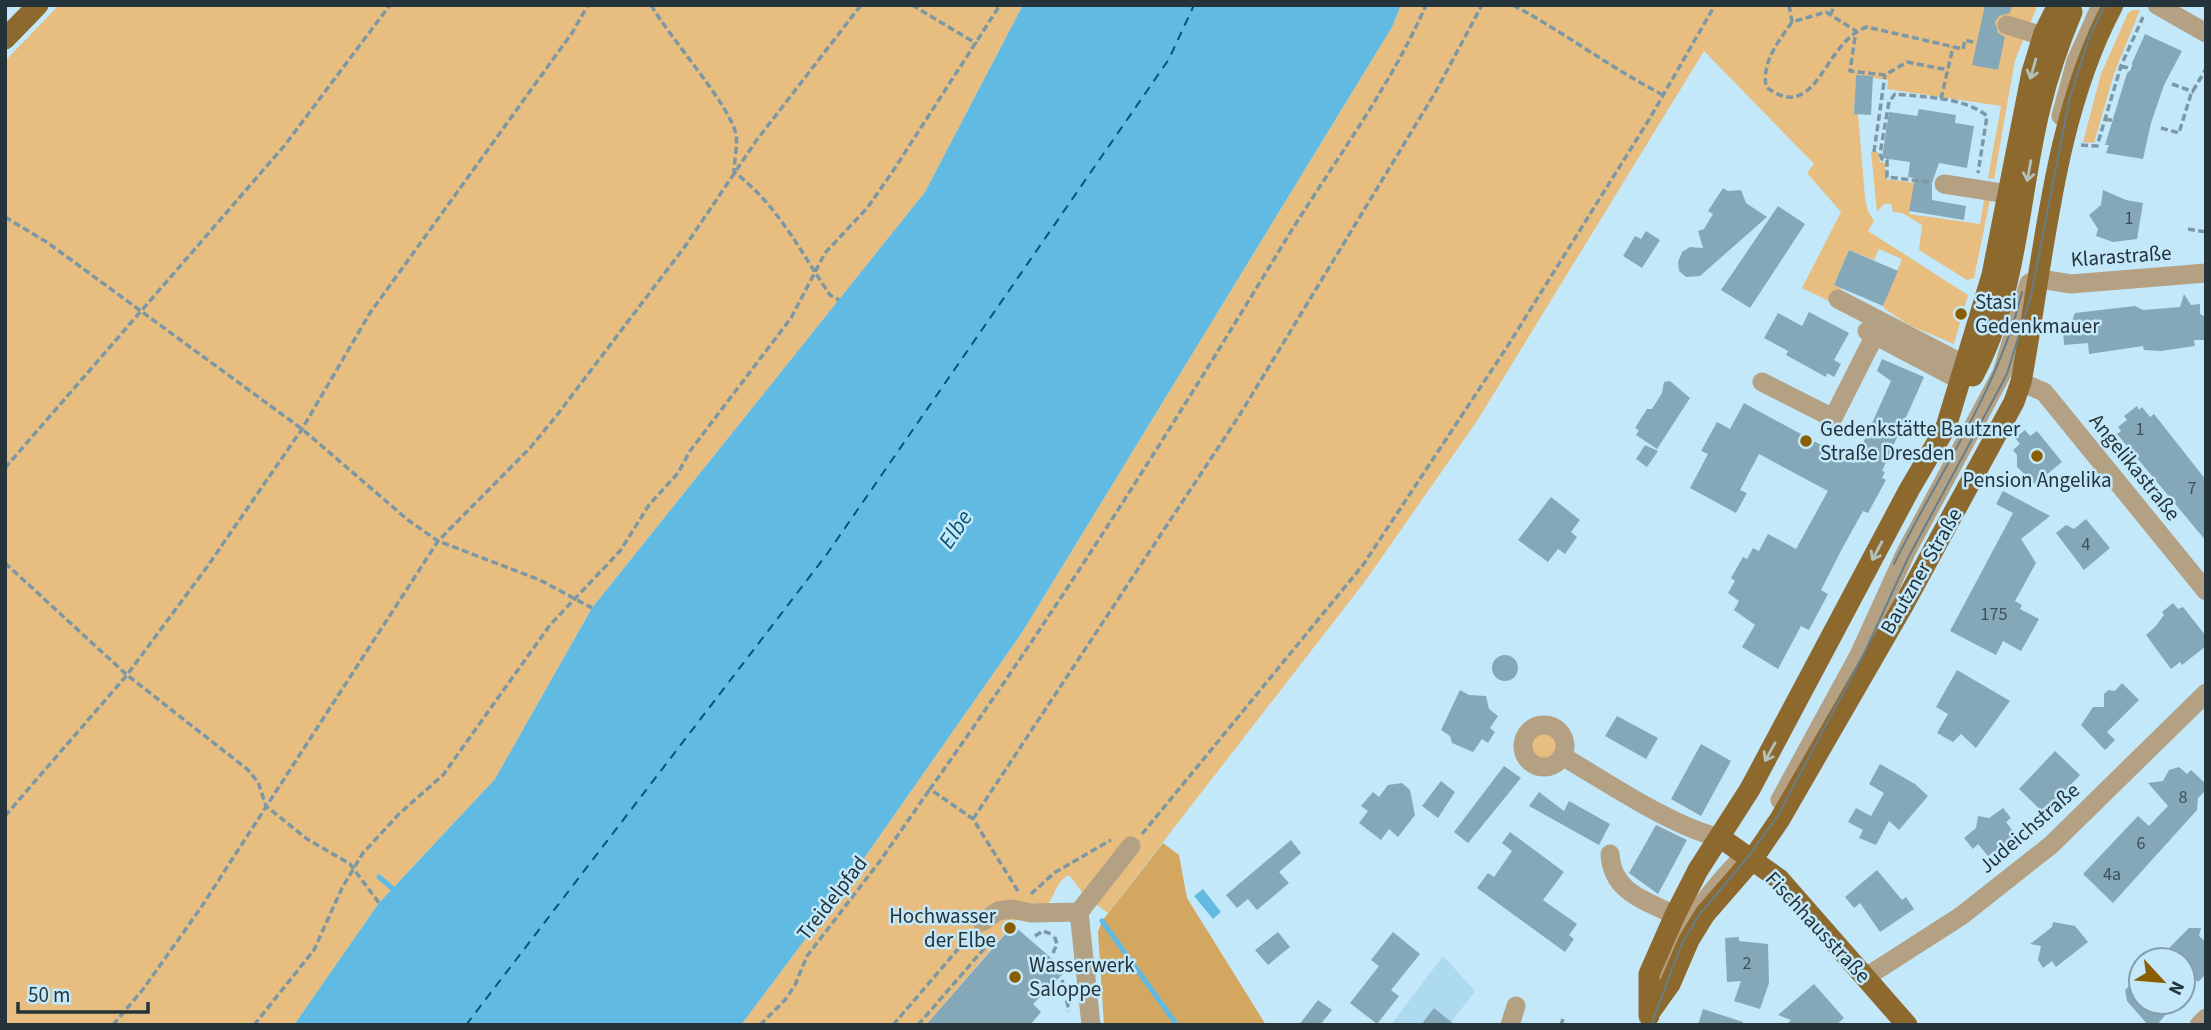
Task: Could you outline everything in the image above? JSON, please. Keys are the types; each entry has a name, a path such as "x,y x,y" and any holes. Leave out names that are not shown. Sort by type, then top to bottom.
{"main road":[{"path":"5,39 38,5"},
{"name":"Bautzner Straße","path":"1648,1018 1671,984 1689,940 1705,914 1780,819 1952,518 2007,416 2021,382 2064,144 2086,63 2113,5"},
{"path":"1945,427 1989,343 2007,285 2039,109 2059,41 2065,8"},
{"name":"Bautzner Straße","path":"1648,1018 1649,974 1675,915 1698,870 1721,838 1803,692 1945,427 1992,275 2026,97 2026,30 2065,8"},
{"name":"Fischhausstraße","path":"1721,838 1779,879 1907,1025"}],"street":[{"path":"2003,368 2026,296 2069,81 2101,5"},
{"path":"2157,5 2206,33"},
{"path":"1944,184 2008,194"},
{"name":"Klarastraße","path":"2039,279 2071,284 2177,267 2206,273"},
{"path":"1838,299 1963,372"},
{"path":"1748,857 1878,614 1906,552 2003,368 2018,348 2035,305"},
{"path":"1762,382 1833,418 1871,333 1963,372"},
{"name":"Angelikastraße","path":"2021,382 2044,392 2206,591"},
{"path":"1906,552 1909,490"},
{"path":"1871,659 1878,614"},
{"name":"Judeichstraße","path":"1866,977 1961,916 2051,845 2206,693"},
{"path":"1562,756 1639,800 1707,835 1721,838"},
{"path":"1091,1025 1079,912 1133,837"},
{"path":"1610,854 1611,871 1621,885 1675,915"},
{"path":"982,922 998,911 1079,912"},
{"path":"2199,1025 2206,1018"}],"path":[{"path":"5,468 285,145 390,5"},
{"path":"5,816 127,675 207,566 302,429 370,313 572,33 588,5"},
{"path":"651,5 665,30 723,108 736,134 734,173"},
{"path":"113,1025 176,943 438,541 530,448 557,415 861,5"},
{"path":"912,5 977,44"},
{"path":"254,1025 314,950 353,868 379,835 443,775 550,625 620,551 649,505 678,473 698,440 791,318 825,253 859,217 887,180 1000,5"},
{"name":"Treidelpfad","path":"760,1025 785,1000 795,985 807,956 880,861 1028,651 1180,414 1383,85 1426,5"},
{"path":"973,819 1239,416 1435,93 1482,5"},
{"path":"1513,5 1560,32 1610,68 1663,95"},
{"path":"930,789 973,819 1025,901 1055,873 1133,837 1363,565 1507,347 1663,95 1715,5"},
{"path":"1790,5 1792,22"},
{"path":"1830,15 1835,5"},
{"path":"2064,144 2097,146 2121,66 2148,5"},
{"path":"1856,31 1826,12 1792,22 1772,50 1763,71 1766,87 1776,95 1800,96 1813,88 1832,54 1856,31 1867,27 1963,49 1965,40 1976,43"},
{"path":"1856,31 1850,71 1885,75 1907,62 1948,70"},
{"path":"1941,99 1953,47"},
{"path":"2121,66 2132,69"},
{"path":"2161,128 2179,133 2194,92 2206,69"},
{"path":"1874,152 1885,75"},
{"path":"2172,84 2194,92"},
{"path":"1944,184 1887,177 1887,160 1882,159 1880,154 1889,102 1895,94 1941,99 1980,110 1987,116 1975,188"},
{"path":"2105,119 2116,121"},
{"path":"734,173 753,187 777,212 830,295 839,300"},
{"path":"5,217 48,243 141,314 302,429 408,520 438,541 459,547 576,597 592,608"},
{"path":"2188,229 2206,232"},
{"path":"5,563 127,675 247,769 258,782 266,806 307,839 353,868 379,903"},
{"path":"918,1025 1017,910"},
{"path":"893,1025 982,922"},
{"path":"1035,936 1043,932 1054,935 1057,944 1053,953"},
{"path":"1062,980 1070,1014"},
{"path":"1562,1025 1563,1019"}],"shaded area":[{"path":"59,5 1023,5 925,192 592,608 495,779 379,903 294,1025 5,1025 5,61"},
{"path":"1401,5 2037,7 2015,60 1994,179 1988,178 2001,106 1887,89 1888,80 1856,76 1854,114 1858,114 1865,198 1874,221 1868,231 1968,295 1954,344 1909,325 1885,309 1883,306 1902,259 1879,249 1874,260 1849,250 1834,285 1842,288 1833,303 1802,288 1841,212 1807,173 1814,164 1704,51 1477,421 1366,580 1108,913 1085,896 1069,875 1058,885 1047,905 1031,903 926,1025 741,1025 839,894 1021,634 1392,27"},
{"path":"2140,10 2114,74 2094,143 2083,142 2101,74 2128,13"},
{"path":"1871,152 1878,152 1880,162 1885,163 1886,179 1916,183 1909,214 1980,224 1985,194 1991,195 1974,278 1967,280 1919,250 1922,225 1902,213 1893,212 1891,204 1884,204 1877,212"},
{"path":"1544,732 1554,736 1558,746 1554,756 1544,760 1534,756 1530,746 1534,736"},
{"path":"1163,843 1179,855 1187,898 1266,1025 1104,1025 1098,932 1102,921"},
{"path":"1443,956 1475,991 1449,1025 1391,1025"}],"water":[{"name":"Elbe","path":"1023,5 1401,5 1392,27 1021,634 839,894 741,1025 294,1025 379,903 495,779 592,608 925,192"},
{"path":"1203,889 1221,912 1213,919 1194,896"}],"building":[{"path":"1985,5 2012,5 2010,13 1999,16 1995,22 1998,33 2005,37 1998,70 1972,65"},
{"path":"2145,34 2182,51 2164,85 2151,123 2143,159 2106,153 2109,145 2105,145 2127,73 2132,69"},
{"path":"1856,75 1873,76 1871,115 1854,114"},
{"path":"1919,109 1956,115 1955,123 1974,126 1967,168 1939,163 1932,183 1932,200 1966,206 1964,220 1909,211 1915,178 1908,177 1910,162 1882,158 1889,112 1917,116"},
{"path":"1723,188 1728,191 1741,190 1746,203 1767,217 1700,276 1686,277 1679,271 1678,262 1682,252 1690,247 1703,248 1698,231 1704,229 1713,214 1708,211"},
{"path":"2103,190 2126,200 2143,203 2137,239 2113,242 2096,236 2098,229 2089,215 2101,205"},
{"path":"1778,206 1805,224 1750,308 1721,290"},
{"path":"1646,231 1660,240 1642,268 1623,256 1635,236 1641,239"},
{"path":"1849,250 1898,271 1883,306 1834,285"},
{"path":"2184,294 2191,305 2200,304 2200,314 2206,317 2206,340 2194,340 2195,346 2161,351 2144,350 2143,346 2089,354 2088,343 2064,345 2063,331 2068,331 2075,313 2135,306 2143,310 2180,307"},
{"path":"1809,312 1849,333 1834,360 1841,364 1834,377 1827,373 1826,377 1786,355 1788,351 1764,338 1778,313 1802,326"},
{"path":"1882,359 1924,377 1882,471 1885,472 1882,478 1886,480 1868,513 1863,511 1843,547 1821,590 1828,594 1809,630 1801,626 1778,669 1742,647 1755,625 1734,610 1739,601 1728,593 1735,581 1731,578 1743,557 1747,559 1753,548 1759,551 1768,534 1796,549 1828,491 1759,454 1740,490 1747,493 1736,513 1690,488 1708,454 1701,451 1717,422 1730,429 1744,403 1854,463 1891,381 1877,371"},
{"path":"1670,381 1690,398 1657,449 1636,435 1639,430 1635,428 1647,409 1652,409 1662,393 1664,382"},
{"path":"2137,406 2139,410 2142,407 2150,417 2154,414 2206,480 2206,541 2117,434 2121,431 2118,427 2127,420 2124,416"},
{"name":"Pension Angelika","path":"2025,430 2030,436 2037,431 2062,462 2035,484 2017,467 2017,455 2013,450 2020,444 2015,438"},
{"path":"1645,445 1658,451 1647,467 1636,459"},
{"path":"2003,491 2050,516 2021,539 2036,563 2015,601 2022,605 2020,609 2039,619 2021,651 2003,641 1996,655 1950,631 2013,513 1996,504"},
{"path":"1551,497 1580,520 1571,532 1577,537 1565,554 1558,549 1548,562 1518,540"},
{"path":"2086,519 2110,548 2084,570 2056,533 2066,525 2074,529"},
{"path":"2173,603 2178,609 2183,607 2206,636 2206,646 2182,665 2180,662 2171,669 2146,635 2164,615 2162,612"},
{"path":"1505,655 1514,659 1518,668 1514,677 1505,681 1496,677 1492,668 1496,659"},
{"path":"1957,670 2010,701 1976,748 1961,734 1953,742 1937,733 1948,714 1936,707"},
{"path":"2122,683 2139,700 2107,732 2115,740 2105,750 2081,725 2093,707 2104,707 2104,694 2108,690 2115,691"},
{"path":"1460,690 1469,695 1486,696 1489,709 1498,716 1490,728 1495,732 1488,743 1482,739 1473,752 1452,743 1450,736 1441,730"},
{"path":"1617,716 1658,738 1646,759 1605,736"},
{"path":"1701,744 1731,761 1701,816 1671,799"},
{"path":"2055,751 2080,775 2044,813 2019,789"},
{"path":"1880,764 1915,784 1928,796 1899,830 1889,821 1876,845 1859,838 1863,830 1848,822 1856,808 1871,816 1884,793 1869,784"},
{"path":"1504,766 1521,778 1468,843 1454,832"},
{"path":"2179,767 2187,774 2191,770 2206,784 2206,790 2198,798 2197,810 2113,903 2083,874 2138,816 2149,826 2168,806 2148,783 2163,781 2169,770"},
{"path":"1441,781 1455,792 1438,818 1422,806"},
{"path":"1402,783 1410,790 1415,815 1398,837 1389,829 1381,840 1359,823 1368,811 1361,806 1373,792 1379,797 1388,785"},
{"path":"1539,792 1564,811 1569,801 1610,824 1599,845 1529,806"},
{"path":"2003,808 2011,818 2006,822 2015,834 2011,846 1999,855 1992,853 1988,856 1978,844 1973,849 1964,838 1976,828 1978,816 1989,818"},
{"path":"1656,825 1687,840 1658,894 1629,873"},
{"path":"1510,832 1564,872 1543,900 1577,924 1569,935 1574,939 1565,952 1477,888 1488,873 1494,877 1512,851 1502,843"},
{"path":"1291,840 1301,853 1279,872 1289,883 1257,910 1248,899 1237,908 1226,895"},
{"path":"1877,870 1902,900 1906,897 1914,909 1880,932 1860,903 1854,908 1845,897"},
{"path":"2053,922 2075,926 2088,942 2056,967 2052,961 2043,968 2038,960 2041,946 2030,944 2052,927"},
{"name":"Wasserwerk Saloppe","path":"1013,925 1066,971 1033,1004 1041,1012 1030,1025 926,1025"},
{"path":"2189,928 2201,928 2199,936 2206,942 2206,974 2198,982 2197,946 2171,946"},
{"path":"1278,932 1290,947 1268,965 1255,950"},
{"path":"1393,932 1420,954 1391,990 1399,996 1377,1024 1350,1003 1379,966 1371,960"},
{"path":"1739,937 1739,941 1768,944 1769,983 1760,1009 1734,1001 1741,981 1727,982 1725,938"},
{"path":"1814,984 1844,1018 1836,1025 1786,1025 1791,1020 1778,1015"},
{"path":"1318,1000 1332,1010 1320,1025 1299,1025"},
{"path":"1434,1008 1455,1025 1421,1025"},
{"path":"1703,1009 1743,1022 1742,1025 1698,1025"},
{"path":"2140,1016 2164,1016 2157,1025 2148,1025"}],"waterway":[{"path":"379,877 398,893"},
{"path":"1102,921 1177,1025"}],"ferry route":[{"path":"466,1025 827,554 1169,59 1194,5"}],"tram line":[{"path":"1651,1025 1682,943 1699,915 1748,857 1777,817 1864,654 1908,558 2007,374 2031,296 2069,101 2088,41 2105,5"},
{"path":"1894,564 1983,398 1998,364 2022,292"}],"place":[{"name":"Stasi Gedenkmauer","path":"1961,314"},
{"name":"Gedenkstätte Bautzner Straße Dresden","path":"1806,441"},
{"name":"Pension Angelika","path":"2037,456"},
{"name":"Hochwasser der Elbe","path":"1010,928"},
{"name":"Wasserwerk Saloppe","path":"1015,977"}]}
